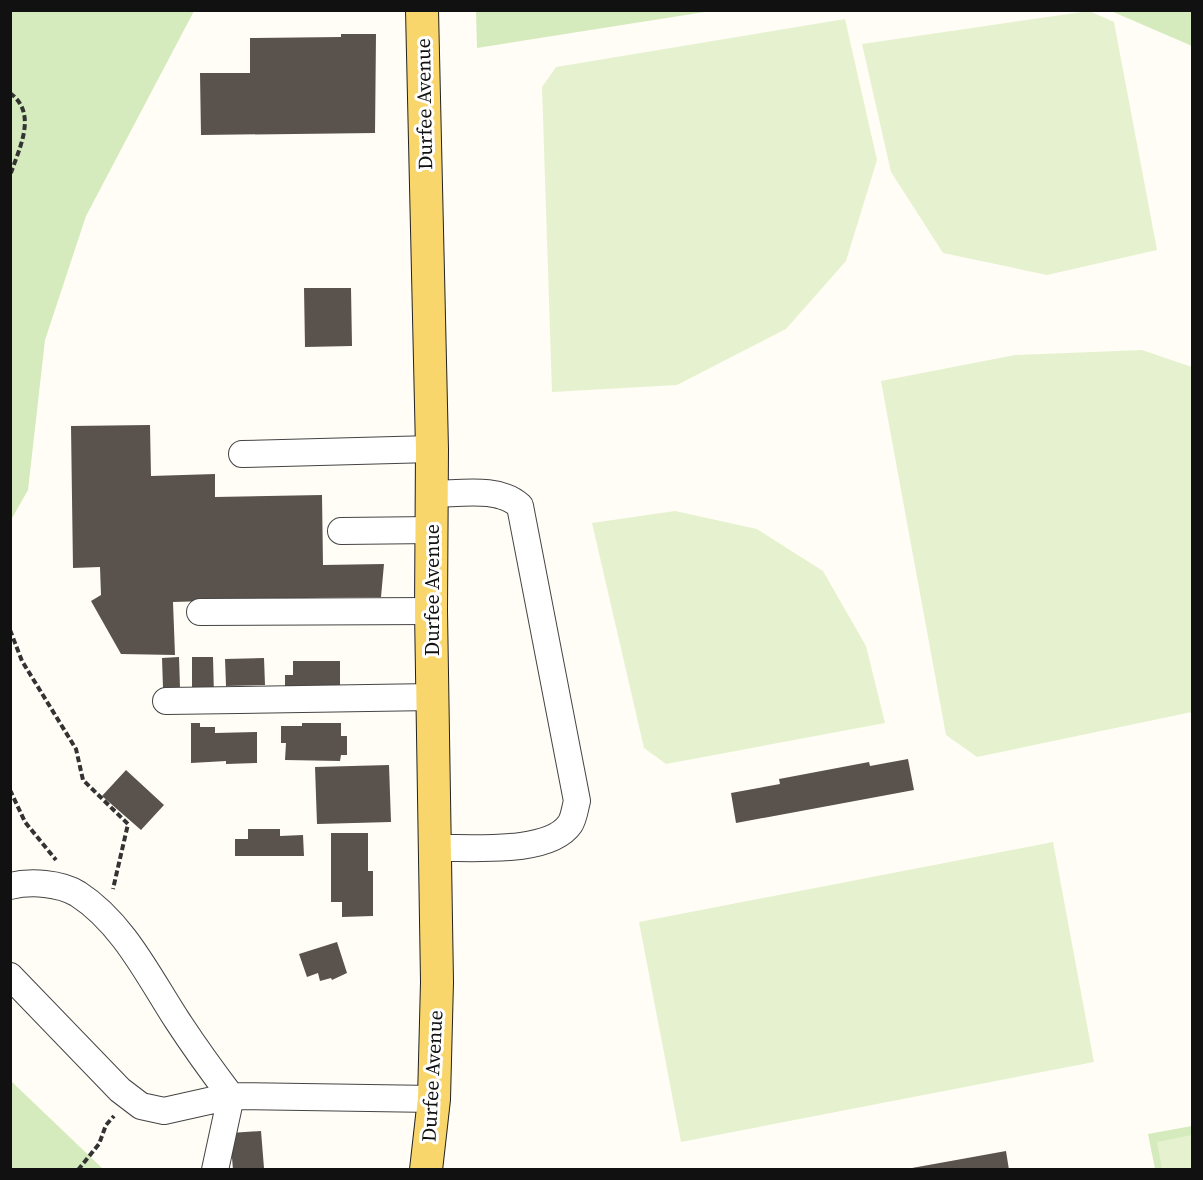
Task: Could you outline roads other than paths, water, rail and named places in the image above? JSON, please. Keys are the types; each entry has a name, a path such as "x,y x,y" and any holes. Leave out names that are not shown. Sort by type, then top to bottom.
{"main road":[{"name":"Durfee Avenue","path":"422,10 432,449 431,611 437,982 434,1099 426,1170"}],"lane":[{"path":"242,454 432,449"},
{"path":"432,495 481,493 511,497 520,506 577,801 571,823 559,834 538,844 435,848"},
{"path":"341,531 433,530"},
{"path":"200,612 431,611"},
{"path":"166,701 433,697"},
{"path":"10,886 55,885 76,893 99,909 127,944 193,1045 231,1096 215,1170"},
{"path":"10,976 141,1106 164,1111 231,1096 434,1099"}]}
